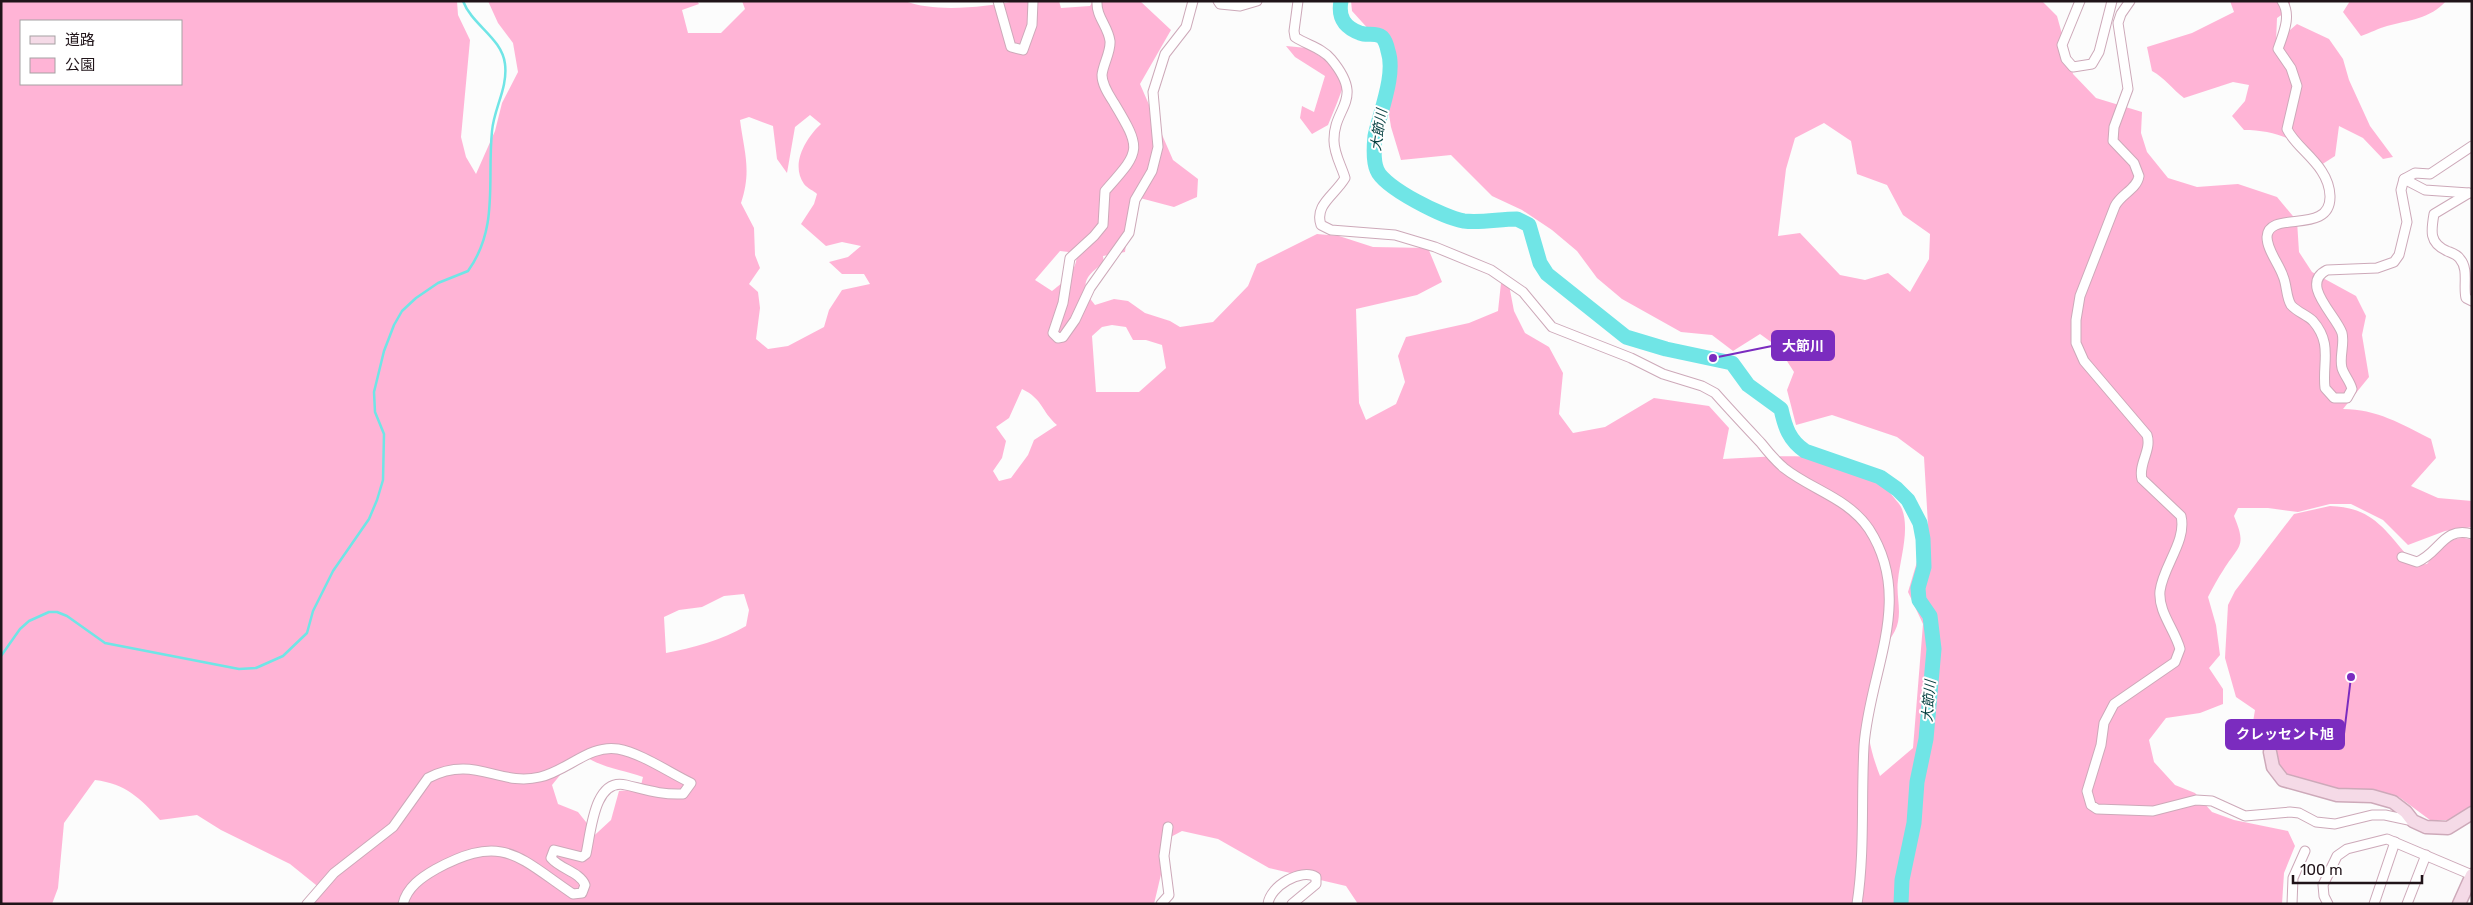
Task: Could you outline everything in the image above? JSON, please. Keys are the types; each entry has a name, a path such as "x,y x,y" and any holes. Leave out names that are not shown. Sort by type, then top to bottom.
{"street":[{"path":"998,1 1011,47 1023,50 1032,25 1033,1"},
{"path":"1098,1 1097,10 1110,41 1102,75 1104,83 1106,90 1129,128 1135,144 1134,152 1126,168 1105,191 1102,224 1094,236 1070,258 1063,303 1053,333 1058,338 1063,337 1075,320 1090,288 1129,233 1135,200 1152,171 1158,148 1153,92 1166,54 1186,27 1193,1"},
{"path":"1218,1 1220,4 1240,6 1257,1"},
{"path":"1298,1 1294,31 1296,37 1331,58 1348,89 1348,100 1336,128 1334,141 1345,178 1338,190 1319,210 1318,216 1321,225 1331,230 1395,235 1435,247 1492,270 1523,292 1552,327 1631,358 1663,374 1702,386 1715,393 1783,467 1800,480 1836,498 1868,528 1883,559 1890,596 1885,650 1870,697 1866,729 1861,862 1857,904"},
{"path":"2080,1 2062,45 2066,59 2072,67 2092,64 2099,52 2112,1"},
{"path":"2130,1 2121,14 2118,23 2128,89 2112,136 2116,145 2134,163 2139,176 2134,186 2120,198 2116,206 2080,296 2076,320 2076,343 2084,361 2147,435 2148,445 2141,470 2142,479 2181,516 2181,534 2162,580 2160,593 2167,620 2180,649 2175,662 2114,704 2107,714 2101,745 2087,791 2087,799 2097,809 2118,811 2154,811 2196,800 2212,801 2245,816 2290,812 2298,813 2316,822 2335,824 2372,815 2385,815 2413,821 2426,827 2448,828 2472,813"},
{"path":"2282,1 2287,9 2278,49 2290,68 2297,86 2287,129 2316,161 2330,196 2328,206 2321,215 2312,219 2273,226 2269,231 2267,239 2284,277 2291,306 2312,320 2321,332 2327,359 2325,388 2334,398 2348,398 2352,389 2342,367 2342,331 2320,296 2316,283 2317,279 2320,274 2327,270 2377,268 2394,262 2399,255 2407,222 2401,190 2404,180 2415,173 2430,174 2472,146"},
{"path":"2404,180 2425,190 2470,194"},
{"path":"2470,194 2434,214 2430,234 2434,242 2461,259 2465,271 2464,290 2466,298 2472,301"},
{"path":"2402,557 2417,562 2429,555 2449,534 2463,532 2472,534"},
{"path":"307,904 334,873 393,827 428,778 436,774 468,768 509,778 540,777 605,748 631,753 691,783 683,794 664,795 623,784 613,784 605,788 599,798 586,854 582,857 554,850 551,858 555,863 583,880 585,885 582,893 573,894 518,856 501,850 490,849 473,853 427,874 414,883 403,904"},
{"path":"2270,752 2273,767 2283,780 2337,795 2372,796 2386,800 2406,812 2413,821"},
{"path":"1161,904 1169,894 1164,856 1168,827"},
{"path":"2328,904 2324,896 2323,885 2337,856 2347,849 2387,839 2472,875 2459,904"},
{"path":"2374,904 2395,842"},
{"path":"2292,904 2293,878 2305,851"},
{"path":"2407,904 2426,855"},
{"path":"1268,904 1268,899 1278,887 1291,879 1304,874 1316,877 1316,884 1292,904"}],"green space":[{"path":"1,1 457,1 458,15 470,40 461,137 466,157 476,174 495,131 502,103 518,72 513,43 498,23 488,1 697,1 699,4 682,10 688,33 721,33 745,9 742,1 905,1 931,7 960,8 1016,1 1059,1 1061,8 1090,6 1093,1 1140,1 1171,30 1140,84 1173,160 1198,179 1197,197 1174,207 1140,198 1130,212 1125,252 1103,256 1104,263 1088,277 1086,282 1087,292 1095,305 1114,299 1128,301 1145,313 1170,321 1180,327 1213,322 1248,286 1257,264 1317,234 1339,236 1373,247 1428,248 1442,282 1417,295 1356,309 1359,403 1366,420 1396,404 1405,382 1398,356 1406,337 1469,323 1498,311 1501,283 1509,285 1514,311 1525,333 1549,347 1563,373 1559,414 1573,433 1605,427 1654,398 1709,406 1729,428 1723,459 1790,456 1813,457 1835,461 1856,468 1875,478 1900,505 1905,526 1898,585 1898,622 1879,659 1868,703 1868,732 1880,776 1913,748 1923,624 1908,592 1928,525 1924,457 1897,437 1832,415 1796,425 1787,390 1794,372 1778,347 1760,334 1733,351 1712,335 1681,332 1622,299 1597,278 1577,251 1552,230 1522,210 1492,196 1451,155 1401,160 1391,127 1386,95 1391,54 1352,11 1351,1 2042,1 2057,16 2073,74 2096,98 2142,112 2141,133 2147,152 2168,178 2197,187 2238,184 2277,197 2297,221 2299,252 2312,272 2356,296 2366,316 2362,335 2369,377 2343,409 2378,415 2431,439 2436,458 2411,486 2438,498 2472,501 2472,527 2445,531 2408,545 2383,520 2351,504 2330,504 2298,512 2268,508 2238,508 2234,516 2240,534 2240,545 2208,597 2216,625 2220,655 2209,668 2223,689 2223,704 2200,713 2166,718 2149,740 2154,762 2175,785 2195,793 2212,812 2234,820 2288,831 2295,846 2284,873 2282,904 1358,904 1346,886 1269,868 1218,839 1182,831 1165,840 1163,866 1154,904 310,904 321,889 290,864 221,830 197,815 160,820 132,793 115,785 95,780 64,823 58,888 52,904 1,904","holes":["810,115 821,124 805,144 799,160 800,176 804,184 817,194 814,204 801,224 826,246 842,242 861,246 848,257 829,262 842,274 864,274 870,284 842,290 829,310 824,327 788,346 768,349 756,339 760,308 758,292 749,284 760,268 755,255 754,228 741,203 747,171 740,120 749,117 773,126 777,159 787,173 795,127","1824,123 1851,141 1857,174 1887,185 1903,215 1930,234 1929,259 1910,292 1888,273 1865,280 1840,275 1800,233 1778,236 1786,169 1795,138","1060,251 1077,253 1073,270 1052,291 1035,280","1112,325 1126,327 1133,340 1146,340 1162,345 1166,368 1139,392 1096,392 1092,336 1102,327","1022,389 1038,401 1057,425 1034,440 1028,455 1011,478 999,481 993,471 1002,458 1006,441 996,427 1009,418","744,594 749,610 746,626 707,643 666,653 664,617 679,610 702,607 724,596","586,757 606,766 643,777 640,789 619,791 611,820 585,844 590,827 578,812 558,804 552,785 565,769"]},
{"path":"2230,1 2290,1 2290,9 2277,18 2276,42 2297,24 2329,39 2343,59 2349,80 2370,126 2393,157 2383,159 2363,138 2339,126 2335,156 2321,165 2314,156 2287,138 2277,134 2244,130 2232,116 2245,101 2249,85 2233,82 2184,98 2152,71 2147,47 2192,33 2234,12"},
{"path":"2350,1 2446,1 2433,12 2426,15 2361,36 2343,12"},
{"path":"1286,46 1307,48 1338,68 1343,87 1337,103 1328,125 1312,134 1300,118 1302,106 1314,112 1325,76 1295,57"},
{"path":"2330,506 2355,510 2373,519 2405,553 2402,559 2416,565 2427,564 2441,548 2452,540 2465,538 2472,540 2472,805 2449,820 2430,820 2399,797 2368,789 2330,789 2291,777 2281,771 2275,753 2262,750 2250,740 2255,710 2236,697 2225,658 2228,605 2235,591 2294,514"}],"waterway":[{"path":"1,656 20,629 29,621 49,612 57,612 67,616 105,643 239,669 256,668 283,656 307,633 313,611 333,571 369,519 383,480 384,434 375,412 374,392 384,351 394,325 402,311 416,298 438,283 468,271 478,255 484,238 490,204 492,131 505,81 505,64 503,55 493,39 467,10 463,1"},
{"name":"大節川","path":"1341,1 1340,12 1343,21 1354,31 1382,37 1387,47 1390,60 1389,82 1375,136 1374,153 1377,170 1391,185 1416,201 1455,219 1477,222 1517,219 1529,225 1540,263 1547,274 1626,337 1666,349 1732,363 1748,385 1781,409 1789,433 1805,451 1880,477 1897,489 1908,500 1920,523 1923,539 1924,567 1918,588 1919,600 1930,616 1934,649 1926,739 1917,782 1914,823 1902,880 1901,904"}],"place":[{"name":"大節川","path":"1713,358"},
{"name":"クレッセント旭","path":"2351,677"}]}
